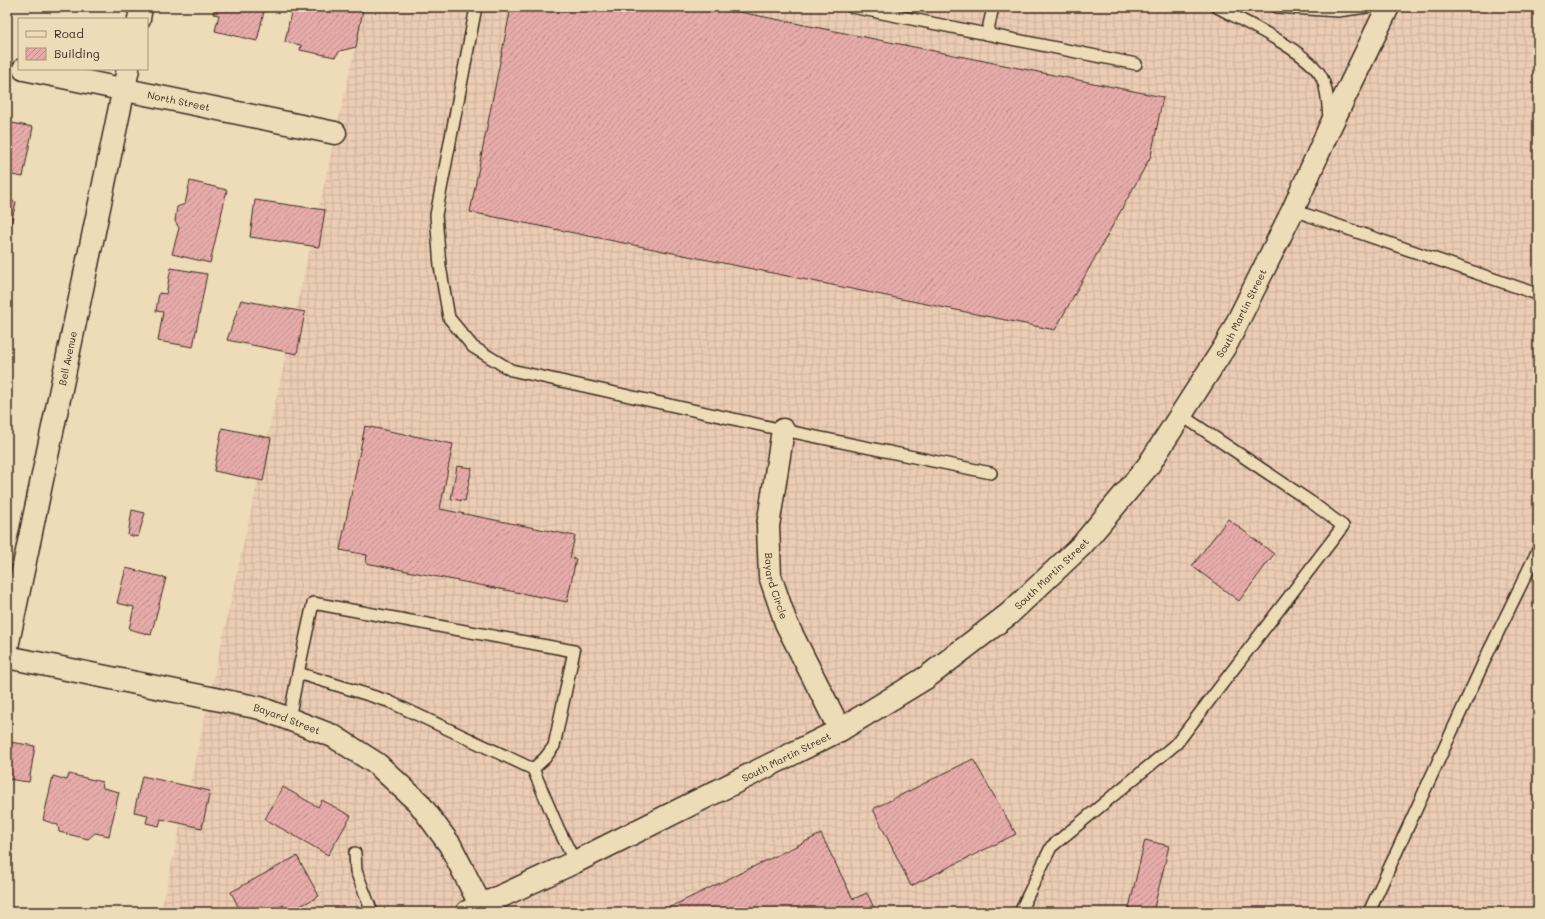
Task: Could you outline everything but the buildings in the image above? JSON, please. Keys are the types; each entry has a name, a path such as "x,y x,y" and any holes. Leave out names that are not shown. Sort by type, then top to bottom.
{"street":[{"path":"139,18 141,7"},
{"name":"South Martin Street","path":"477,910 840,730 927,677 1010,614 1082,545 1148,466 1227,343 1293,210 1388,7"},
{"path":"7,66 18,68"},
{"name":"North Street","path":"34,70 126,79 335,133"},
{"name":"Bell Avenue","path":"7,647 126,79"},
{"name":"Bayard Circle","path":"783,430 768,526 770,576 786,623 840,730"},
{"name":"Bayard Street","path":"7,657 260,708 333,736 377,764 419,803 450,845 477,910"}],"lane":[{"path":"476,7 436,215 440,266 449,318 472,348 510,370 783,430 991,473"},
{"path":"852,7 1136,64"},
{"path":"987,34 993,7"},
{"path":"1217,7 1286,45 1308,60 1322,77 1328,98 1330,129"},
{"path":"1277,7 1338,12 1367,7"},
{"path":"1293,210 1538,294"},
{"path":"1020,912 1051,847 1177,743 1343,526 1180,415"},
{"path":"1369,912 1487,655 1538,550"},
{"path":"289,719 313,603 574,651 554,746 545,758 533,769"},
{"path":"298,673 388,701 533,769 558,828 575,862"},
{"path":"355,852 356,871 372,912"}],"shaded area":[{"path":"364,7 1538,7 1538,912 161,912"}]}
